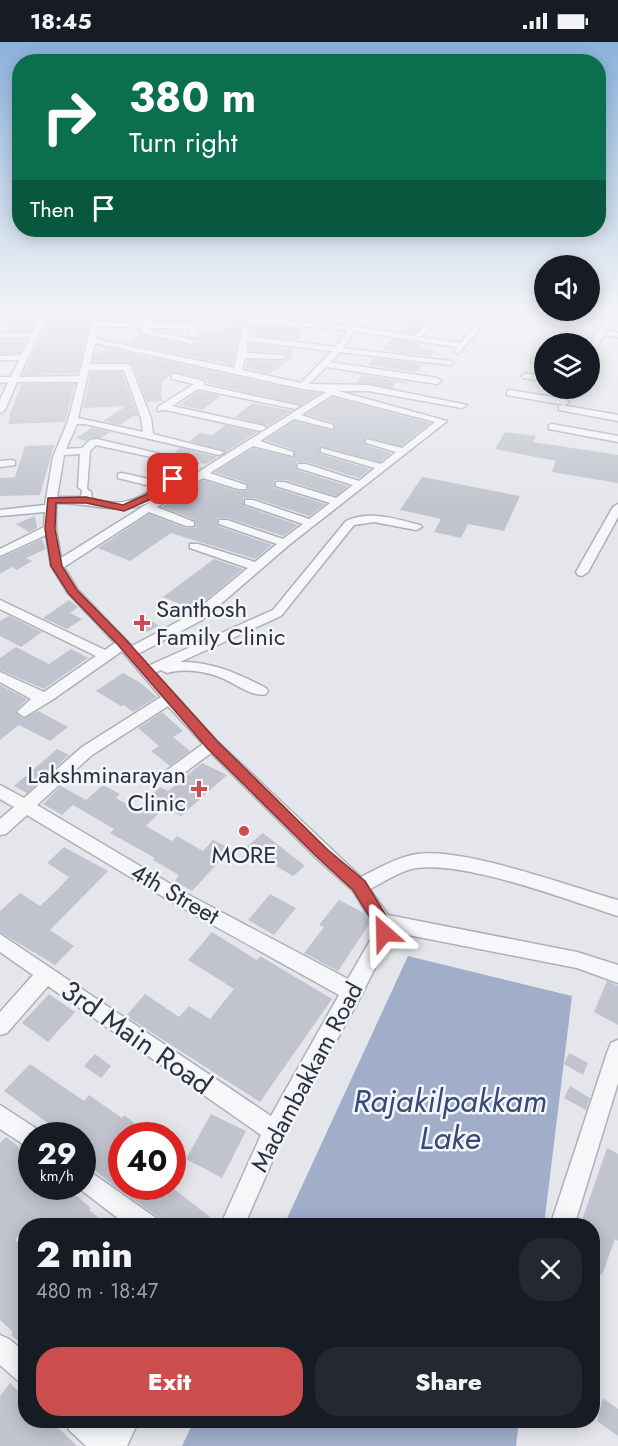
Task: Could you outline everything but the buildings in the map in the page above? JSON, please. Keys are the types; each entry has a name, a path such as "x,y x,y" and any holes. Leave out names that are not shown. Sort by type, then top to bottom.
{"street":[{"path":"0,410 18,376"},
{"path":"0,380 60,376"},
{"path":"83,376 73,421 60,452 51,504 50,529 57,566 73,592 212,745 323,854 359,886 382,922 577,960 618,974"},
{"path":"130,376 146,418 148,435"},
{"path":"260,376 321,389 368,388 462,405"},
{"path":"303,386 313,376"},
{"path":"401,376 437,381"},
{"path":"424,399 441,376"},
{"path":"526,376 534,377"},
{"path":"146,418 201,383 174,377"},
{"path":"197,386 294,411 330,427"},
{"path":"24,712 106,656 127,649 197,617 285,543 442,421 331,392 294,411 252,442 57,566"},
{"path":"510,393 565,402 618,418"},
{"path":"565,402 550,431 617,439"},
{"path":"164,407 261,428"},
{"path":"73,421 85,421 219,452"},
{"path":"369,441 404,451"},
{"path":"85,493 85,451 93,442 193,463"},
{"path":"252,442 290,454"},
{"path":"324,450 382,467"},
{"path":"60,452 85,451"},
{"path":"302,466 359,484"},
{"path":"202,474 242,487"},
{"path":"0,513 51,504 85,493 124,508 148,497 168,483 122,476"},
{"path":"280,484 338,502"},
{"path":"249,502 311,523"},
{"path":"582,572 618,507"},
{"path":"148,508 190,524"},
{"path":"147,674 277,613 350,523 369,519 416,527"},
{"path":"223,522 285,543"},
{"path":"0,553 50,529"},
{"path":"194,546 257,567"},
{"path":"0,604 106,656"},
{"path":"147,674 173,666 187,666 231,676 261,691"},
{"path":"0,676 43,697"},
{"path":"0,829 104,738 170,698"},
{"path":"171,775 212,745"},
{"name":"4th Street","path":"0,791 183,900 353,993"},
{"path":"359,886 415,861 444,861 471,866 618,908"},
{"name":"Madambakkam Road","path":"236,1218 274,1131 353,993 384,933 382,922"},
{"name":"3rd Main Road","path":"0,942 274,1131"},
{"path":"0,1026 46,974"},
{"path":"565,1218 618,1050"},
{"path":"0,1116 18,1129"},
{"path":"96,1187 137,1218"},
{"path":"0,1348 18,1364"},
{"path":"87,1428 106,1446"},
{"path":"112,1446 122,1428"}],"water":[{"name":"Rajakilpakkam Lake","path":"408,956 572,996 545,1218 287,1218"},
{"path":"190,1428 518,1428 516,1446 182,1446"}],"place":[{"name":"Santhosh Family Clinic","path":"142,623"},
{"name":"Lakshminarayan Clinic","path":"199,789"},
{"name":"MORE","path":"244,831"}],"route":[{"path":"173,479 130,507 124,508 86,500 51,500 50,529 57,566 73,592 123,644 212,745 323,854 359,886 382,922 384,933"}]}
